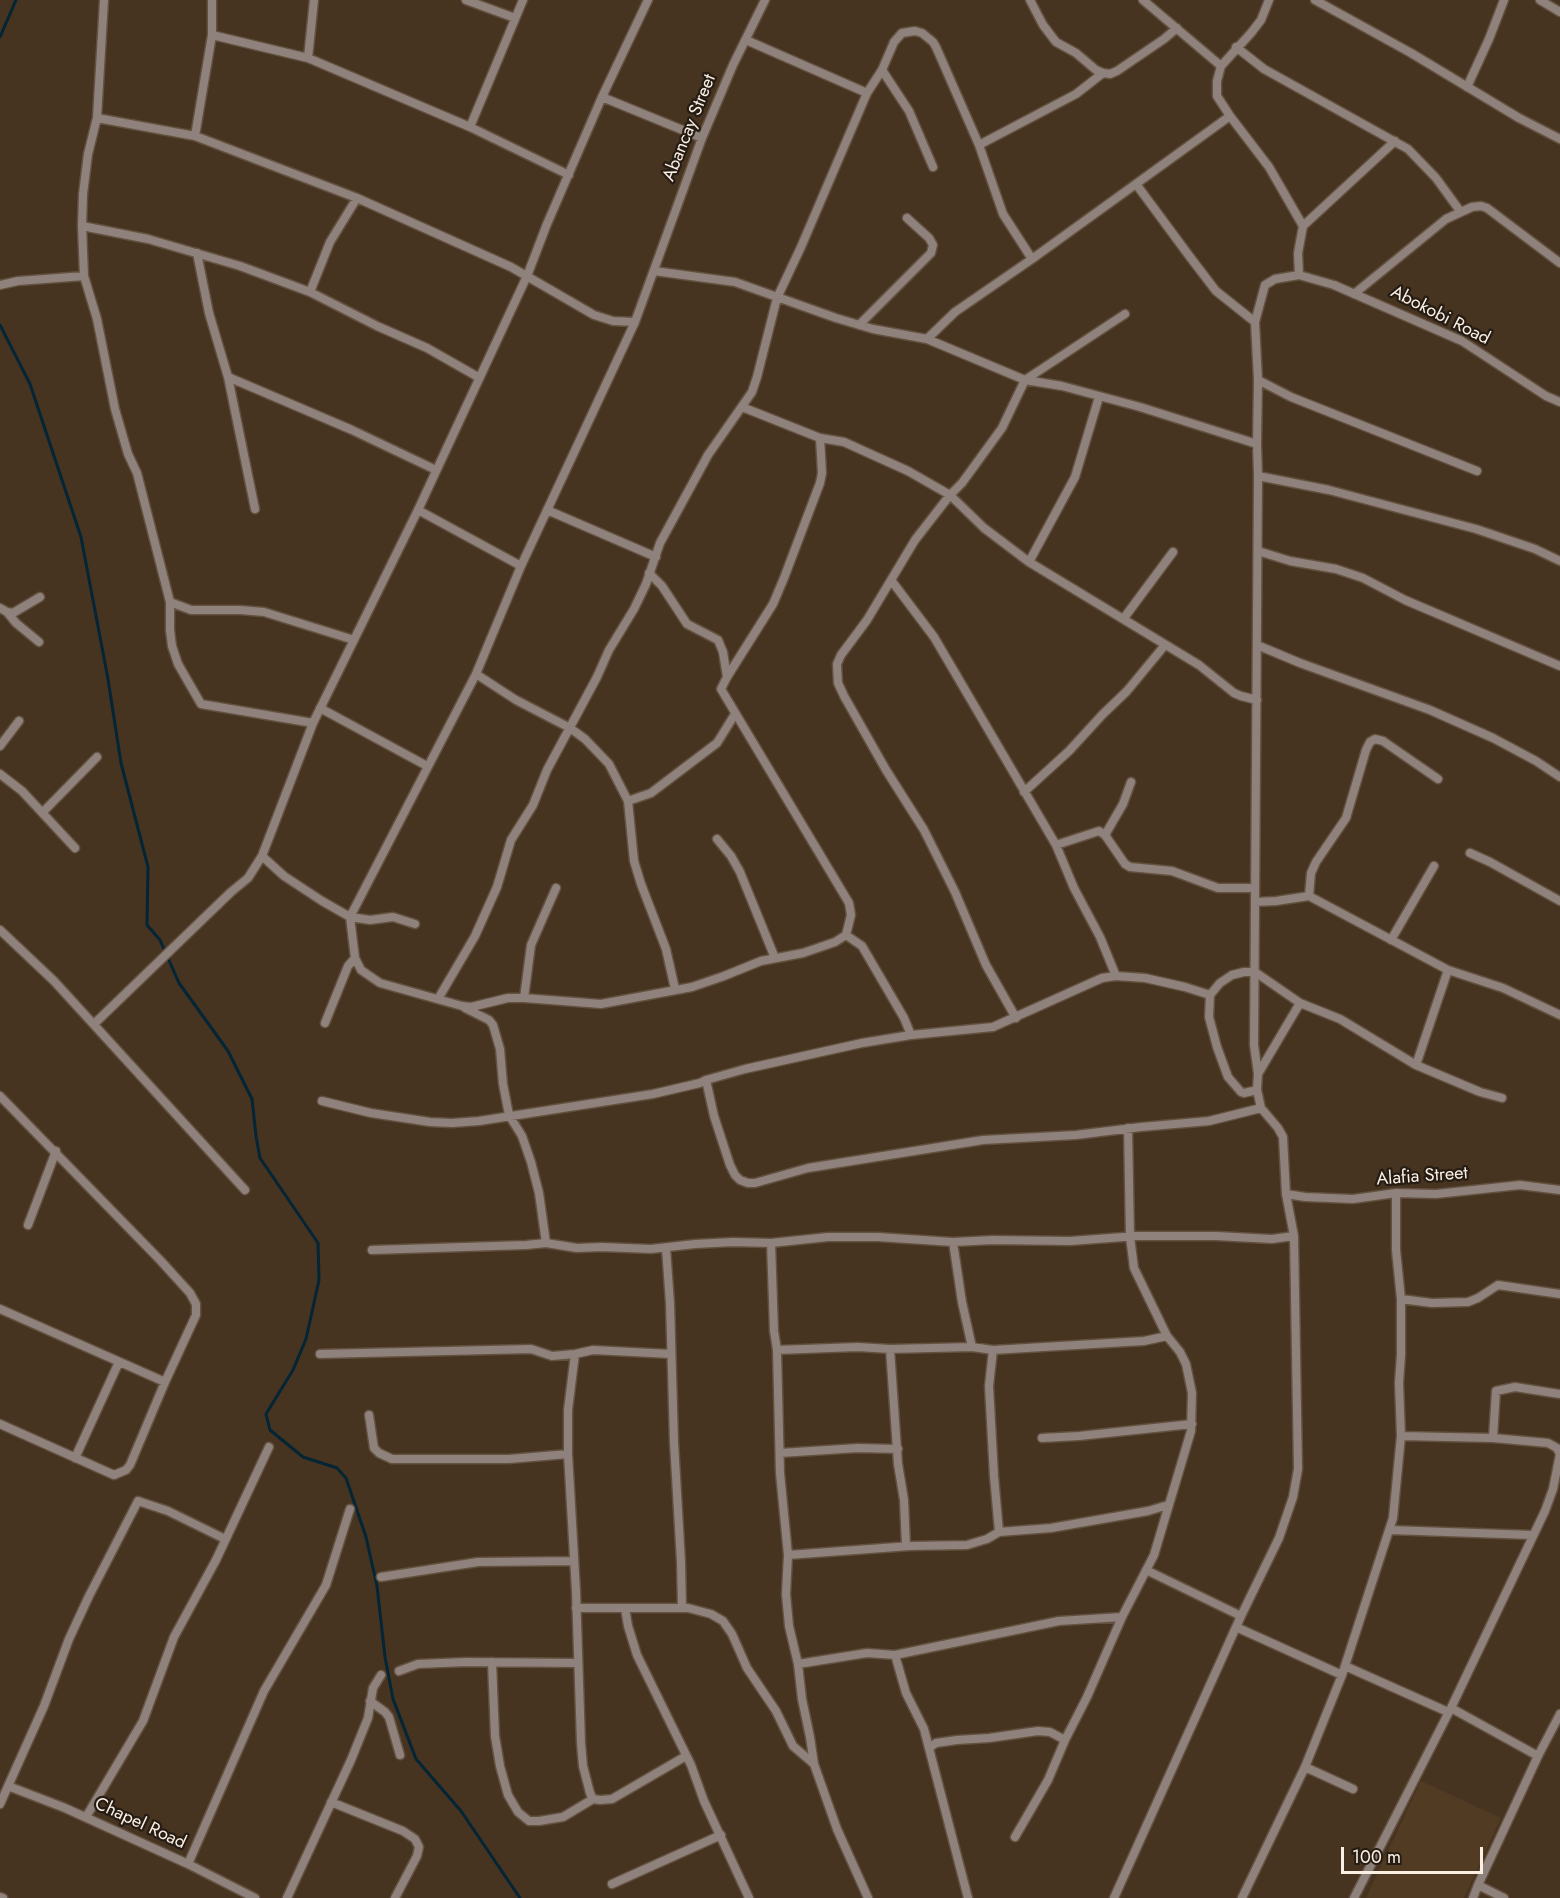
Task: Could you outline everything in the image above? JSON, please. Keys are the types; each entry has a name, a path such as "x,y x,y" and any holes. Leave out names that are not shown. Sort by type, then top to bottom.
{"street":[{"path":"104,0 97,118 88,154 83,194 84,276 97,319 115,409 128,454 137,473 170,602 172,646 178,664 201,704 313,723"},
{"path":"195,136 212,35 213,0"},
{"path":"309,58 314,0"},
{"path":"466,0 515,18"},
{"path":"470,127 523,0"},
{"path":"94,1024 222,900 248,878 262,856 313,723 418,510 527,276 602,97 648,0"},
{"name":"Abancay Street","path":"350,917 476,674 521,566 635,322 702,138 765,0"},
{"path":"1030,0 1043,25 1056,42 1076,53 1096,70 1107,73"},
{"path":"1143,0 1221,66"},
{"path":"1269,0 1261,20 1221,66 1216,96 1269,167 1303,226"},
{"path":"1315,0 1560,139"},
{"path":"1467,87 1504,0"},
{"path":"1540,0 1560,12"},
{"path":"979,145 1076,94 1107,73 1117,71 1177,28"},
{"path":"438,999 475,936 497,886 512,840 532,805 547,770 609,650 634,609 646,584 660,543 699,469 752,392 777,298 867,93 882,70 894,42 902,33 915,31 929,38 936,47 979,145 1003,214 1032,259"},
{"path":"212,35 309,58 470,127 569,175"},
{"path":"746,40 867,93"},
{"path":"1236,48 1264,69 1408,149 1426,166 1460,211"},
{"path":"882,70 909,111 933,167"},
{"path":"602,97 702,138"},
{"path":"927,339 955,312 1230,116"},
{"path":"97,118 195,136 357,198 527,276 594,315 613,321 635,322"},
{"path":"1114,1898 1241,1616 1279,1538 1293,1497 1298,1469 1294,1236 1286,1194 1283,1137 1281,1131 1261,1108 1257,1090 1258,1074 1254,1045 1258,551 1258,380 1255,322 1265,285 1275,279 1299,275 1298,253 1303,226 1395,141"},
{"path":"1136,184 1216,291 1255,322"},
{"path":"310,292 330,242 357,198"},
{"path":"1354,294 1422,238 1460,211 1472,207 1487,208 1560,263"},
{"path":"859,325 931,253 933,245 930,238 907,218"},
{"path":"82,226 148,239 197,253 310,292 427,348 478,377"},
{"path":"197,253 209,312 228,377 255,509"},
{"path":"654,271 735,282 859,325 927,339 1025,380 1062,386 1257,444"},
{"name":"Abokobi Road","path":"1299,275 1334,285 1462,341 1546,396 1560,402"},
{"path":"0,285 18,280 84,276"},
{"path":"1016,1018 986,965 955,892 924,830 843,696 838,683 837,664 867,620 915,540 962,483 1002,428 1025,380 1125,314"},
{"path":"228,377 352,430 436,470"},
{"path":"1258,380 1291,397 1477,471"},
{"path":"1029,562 1075,477 1099,397"},
{"path":"742,408 820,438 844,442 908,471 951,495 984,528 1029,562 1199,665 1234,693 1257,700"},
{"path":"350,917 355,958 361,970 380,983 471,1007 508,998 600,1004 637,998 703,983 761,961 803,953 835,942 846,935 851,915 849,903 721,689 765,618 784,578 820,483 822,473 820,438"},
{"path":"1258,476 1329,490 1476,529 1535,549 1560,561"},
{"path":"418,510 521,566"},
{"path":"547,510 656,556"},
{"path":"1258,551 1290,561 1336,569 1363,578 1405,600 1560,666"},
{"path":"1124,618 1173,552"},
{"path":"650,573 675,603 687,624 718,640 723,652 727,677"},
{"path":"891,580 934,637 1056,845 1116,976"},
{"path":"4,610 13,613 40,597"},
{"path":"170,602 191,610 264,612 354,640"},
{"path":"4,610 39,642"},
{"path":"1024,792 1069,751 1127,691 1165,645"},
{"path":"1257,645 1430,710 1493,738 1560,777"},
{"path":"476,674 516,700 570,728 585,739 609,764 628,801 634,861 666,949 675,989"},
{"path":"320,708 427,766"},
{"path":"628,801 651,793 717,743 735,714"},
{"path":"0,746 19,722"},
{"path":"1309,896 1311,873 1346,818 1370,742 1375,739 1383,741 1438,779"},
{"path":"43,812 97,758"},
{"path":"0,774 22,791 75,848"},
{"path":"1105,835 1123,804 1131,782"},
{"path":"1056,845 1099,831 1105,835 1130,867 1172,871 1218,888 1255,888"},
{"path":"717,838 740,872 775,958"},
{"path":"1470,853 1560,901"},
{"path":"262,856 284,876 350,917 370,920 393,917 415,924"},
{"path":"1391,940 1434,866"},
{"path":"524,998 531,945 556,888"},
{"path":"1255,902 1309,896 1448,970 1503,988 1560,1015"},
{"path":"0,930 54,981 245,1190"},
{"path":"846,935 862,946 904,1018 911,1035"},
{"path":"324,1023 348,966 355,958"},
{"path":"1416,1065 1448,970"},
{"path":"1257,1090 1241,1092 1228,1077 1209,1017 1210,995 1220,983 1232,975 1244,972 1255,972 1300,1003 1340,1019 1416,1065 1480,1092 1502,1098"},
{"path":"322,1101 371,1113 430,1122 470,1122 588,1106 653,1094 745,1069 862,1043 911,1035 993,1027 1094,980 1116,976 1165,981 1210,995"},
{"path":"1258,1074 1300,1003"},
{"path":"462,1006 492,1022 500,1049 509,1115 522,1136 531,1162 539,1193 546,1243"},
{"path":"706,1080 714,1116 730,1165 735,1175 748,1183 756,1183 808,1168 983,1140 1076,1135 1209,1121 1261,1108"},
{"path":"0,1095 160,1260 190,1293 196,1304 196,1315 126,1470 114,1475 0,1425"},
{"path":"1015,1837 1048,1780 1122,1617 1154,1555 1180,1473 1192,1424 1192,1393 1186,1364 1167,1336 1134,1268 1130,1237 1128,1128"},
{"path":"28,1225 56,1151"},
{"name":"Alafia Street","path":"1286,1194 1339,1199 1396,1194 1436,1194 1520,1185 1560,1190"},
{"path":"1242,1898 1305,1767 1342,1675 1390,1530 1396,1498 1401,1436 1399,1383 1401,1299 1396,1250 1396,1194"},
{"path":"372,1250 546,1243 577,1248 666,1248 733,1242 771,1243 828,1238 878,1237 953,1242 1216,1236 1272,1239 1294,1236"},
{"path":"953,1242 962,1302 972,1347"},
{"path":"771,1243 783,1519 788,1555 786,1594 789,1626 798,1664 814,1764 837,1829 868,1898"},
{"path":"666,1248 682,1608"},
{"path":"1401,1299 1432,1303 1468,1302 1493,1287 1502,1285 1560,1294"},
{"path":"0,1309 165,1382"},
{"path":"777,1350 828,1347 890,1349 972,1347 993,1350 1144,1341 1167,1336"},
{"path":"320,1354 531,1349 552,1356 592,1350 671,1354"},
{"path":"890,1349 906,1546"},
{"path":"993,1350 989,1386 999,1532"},
{"path":"575,1354 568,1410 568,1454 581,1743 583,1766 593,1799"},
{"path":"75,1458 119,1362"},
{"path":"1493,1438 1496,1391 1515,1387 1560,1394"},
{"path":"369,1415 374,1448 378,1453 392,1459 509,1459 568,1454"},
{"path":"1042,1438 1192,1424"},
{"path":"1354,1898 1506,1595 1549,1500 1560,1454 1557,1448 1548,1443 1493,1438 1401,1436"},
{"path":"86,1817 143,1721 174,1637 216,1560 269,1447"},
{"path":"780,1453 858,1448 898,1449"},
{"path":"0,1804 45,1706 69,1639 138,1501 168,1511 225,1539"},
{"path":"788,1555 906,1546 967,1545 987,1539 999,1532 1051,1528 1148,1511 1168,1505"},
{"path":"188,1864 264,1691 326,1585 350,1509"},
{"path":"1390,1530 1532,1535"},
{"path":"381,1577 478,1562 574,1561"},
{"path":"1146,1570 1241,1616"},
{"path":"576,1608 682,1608 711,1614 723,1621 732,1634 747,1668 776,1711 793,1746 814,1764"},
{"path":"625,1608 637,1655 686,1756 749,1898"},
{"path":"798,1664 867,1653 895,1655 1059,1622 1122,1617"},
{"path":"1236,1627 1342,1675"},
{"path":"895,1655 906,1693 924,1730 968,1898"},
{"path":"492,1662 495,1736 500,1766 508,1795 518,1812 529,1821 563,1817 593,1799 612,1799 686,1756"},
{"path":"399,1671 418,1664 577,1663"},
{"path":"1345,1666 1449,1710 1538,1756"},
{"path":"287,1898 351,1760 368,1718 372,1688 381,1675"},
{"path":"370,1701 389,1717 400,1755"},
{"path":"1473,1898 1538,1756 1560,1714"},
{"path":"928,1748 936,1743 1038,1731 1050,1732 1065,1740"},
{"path":"1305,1767 1353,1789"},
{"name":"Chapel Road","path":"8,1786 86,1817 255,1898"},
{"path":"331,1802 403,1831 415,1839 419,1847 417,1856 395,1898"},
{"path":"612,1884 721,1835"},
{"path":"1478,1885 1504,1898"}],"shaded area":[{"path":"1421,1781 1501,1818 1464,1898 1366,1898"}],"waterway":[{"path":"0,37 16,0"},
{"path":"0,325 30,384 81,537 108,679 121,763 148,867 147,925 160,940 179,983 228,1051 252,1099 260,1158 318,1243 319,1280 306,1339 293,1370 266,1414 270,1430 303,1457 337,1468 346,1478 366,1537 377,1586 385,1657 393,1699 416,1759 461,1811 520,1898"}]}
